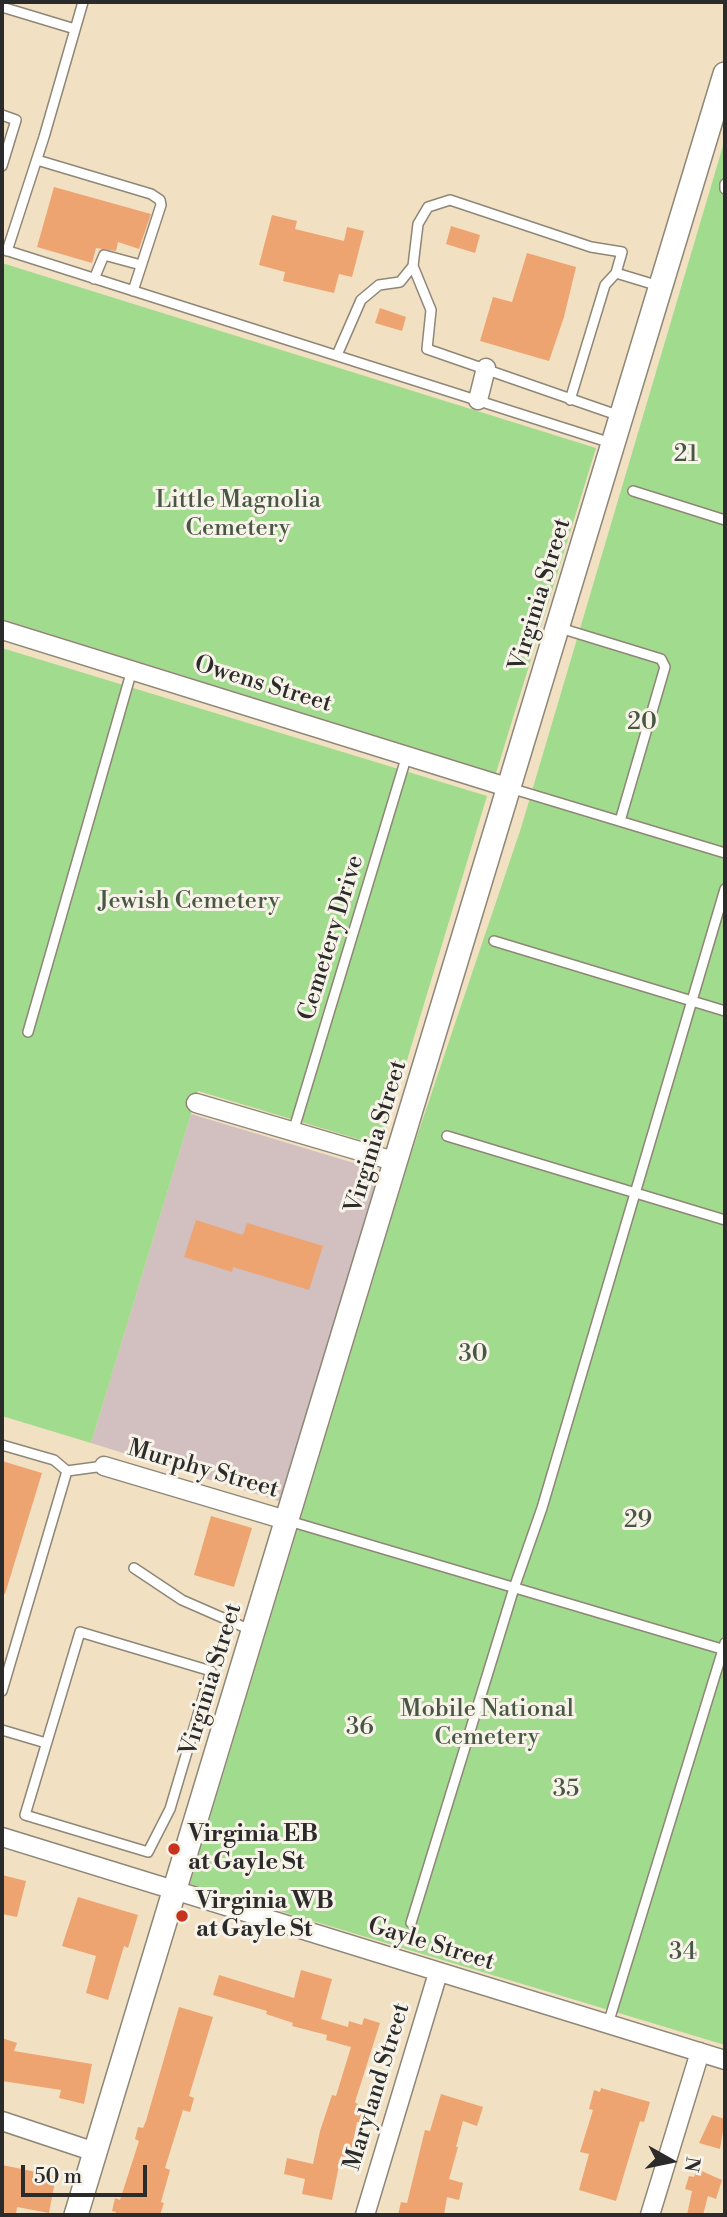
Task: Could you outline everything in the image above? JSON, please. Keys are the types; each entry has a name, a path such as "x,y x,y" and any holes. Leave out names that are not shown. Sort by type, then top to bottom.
{"street":[{"name":"Virginia Street","path":"76,2215 289,1521 725,74"},
{"path":"478,400 486,368"},
{"name":"Owens Street","path":"2,630 510,788"},
{"path":"196,1103 397,1163"},
{"name":"Murphy Street","path":"104,1466 289,1521"},
{"name":"Gayle Street","path":"2,1837 725,2060"},
{"name":"Maryland Street","path":"365,2215 438,1973"},
{"path":"650,2215 700,2052"},
{"path":"2,2121 95,2152"}],"lane":[{"path":"83,2 37,160 4,250 613,444"},
{"path":"2,7 75,29"},
{"path":"2,116 16,120 2,166"},
{"path":"37,160 151,194 160,200 161,205 133,291"},
{"path":"570,400 605,285 616,273 622,252 591,247 450,200 428,207 418,224 413,266 431,310 426,349 486,368 570,400 622,417"},
{"path":"94,279 104,255 141,265"},
{"path":"337,355 361,300 379,285 400,282 413,266"},
{"path":"616,273 661,287"},
{"path":"633,491 725,520"},
{"path":"558,627 661,659 665,667 620,821"},
{"path":"28,1032 132,670"},
{"name":"Cemetery Drive","path":"293,1132 407,755"},
{"path":"510,788 725,853"},
{"path":"411,1923 514,1588 542,1508 725,889"},
{"path":"494,941 725,1011"},
{"path":"447,1136 725,1220"},
{"path":"2,1445 54,1460 68,1471 104,1466"},
{"path":"2,1691 68,1471"},
{"path":"289,1521 725,1648 608,2024"},
{"path":"134,1568 182,1600 255,1632"},
{"path":"80,1632 211,1671 170,1809 148,1852 25,1815 46,1743 80,1632"},
{"path":"2,1730 46,1743"}],"shaded area":[{"path":"191,1114 384,1172 285,1503 91,1443"}],"green space":[{"name":"Mobile National Cemetery","path":"725,139 725,2045 190,1884 412,1151 521,828"},
{"name":"Little Magnolia Cemetery","path":"2,263 596,448 496,773 2,619"},
{"name":"Jewish Cemetery","path":"2,648 487,796 381,1146 198,1091 91,1443 2,1416"}],"building":[{"path":"54,187 151,214 139,249 118,242 116,251 96,248 92,263 37,247"},
{"path":"272,215 297,221 295,229 344,241 347,227 364,231 352,277 339,274 334,293 283,281 285,272 259,265"},
{"path":"451,226 480,235 475,253 446,244"},
{"path":"527,253 576,267 564,317 549,361 480,341 493,297 512,302"},
{"path":"380,308 406,317 402,331 375,323"},
{"path":"196,1220 243,1235 247,1223 323,1246 309,1290 233,1267 232,1272 184,1257"},
{"path":"2,1461 42,1473 5,1594 2,1593"},
{"path":"211,1516 252,1528 234,1587 194,1575"},
{"path":"2,1875 26,1881 17,1917 2,1914"},
{"path":"78,1897 138,1915 128,1948 124,1946 108,2000 86,1993 96,1956 62,1946"},
{"path":"301,1970 332,1979 321,2019 348,2027 349,2021 362,2025 364,2018 380,2023 355,2102 364,2109 360,2122 357,2122 350,2158 341,2156 332,2200 302,2194 305,2179 284,2174 287,2158 313,2164 320,2131 332,2095 336,2096 351,2047 326,2040 327,2035 292,2026 293,2023 266,2014 267,2011 213,1995 219,1975 294,1998"},
{"path":"179,2007 213,2017 189,2096 194,2098 190,2112 183,2110 165,2168 170,2170 161,2202 164,2203 160,2215 115,2215 116,2212 112,2211 115,2198 120,2200 139,2141 135,2139 138,2127 143,2128 146,2121"},
{"path":"2,2038 17,2043 14,2051 92,2064 84,2104 59,2098 61,2090 2,2081"},
{"path":"601,2088 650,2102 644,2122 640,2121 616,2201 579,2190 589,2154 580,2152 593,2110 589,2109 594,2090 600,2092"},
{"path":"441,2094 483,2107 477,2126 463,2121 456,2147 449,2179 463,2183 459,2200 447,2197 444,2215 398,2215 401,2202 407,2203 425,2130 430,2131"},
{"path":"712,2115 725,2119 720,2149 699,2143"},
{"path":"2,2165 56,2176 49,2213 17,2207 16,2215 2,2212"},
{"path":"697,2169 722,2180 716,2199 708,2196 703,2215 687,2215 692,2191 685,2189 689,2176 694,2177"}],"place":[{"name":"Virginia EB at Gayle St","path":"174,1849"},
{"name":"Virginia WB at Gayle St","path":"182,1916"}],"park label":[{"name":"21","path":"686,455"},
{"name":"20","path":"642,723"},
{"name":"30","path":"473,1355"},
{"name":"29","path":"638,1521"},
{"name":"36","path":"360,1728"},
{"name":"35","path":"566,1790"},
{"name":"34","path":"683,1953"}]}
